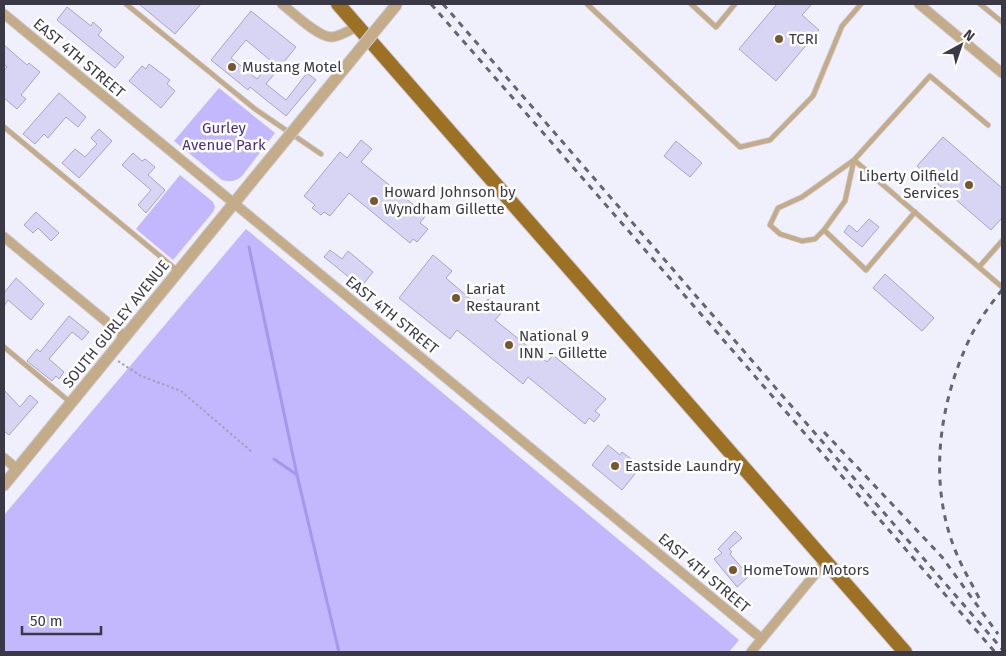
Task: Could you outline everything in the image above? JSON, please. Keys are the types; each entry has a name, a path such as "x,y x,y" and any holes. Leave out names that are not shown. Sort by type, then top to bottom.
{"main road":[{"path":"338,4 904,652"}],"street":[{"path":"282,4 319,33 330,38 358,26"},
{"name":"SOUTH GURLEY AVENUE","path":"4,485 397,4"},
{"path":"920,4 1002,72"},
{"name":"EAST 4TH STREET","path":"4,14 762,639"},
{"path":"4,237 125,337"},
{"path":"4,458 17,469"},
{"path":"751,652 825,562"}],"lane":[{"path":"126,4 255,109 321,154"},
{"path":"587,4 740,147 770,140 813,96 842,26 861,4"},
{"path":"691,4 716,27 735,4"},
{"path":"980,4 1002,22"},
{"path":"854,160 845,201 815,239 802,241 780,234 770,224 778,208 802,197 854,160 930,76 988,126"},
{"path":"4,127 179,271"},
{"path":"854,160 1002,287"},
{"path":"824,230 866,270 915,212"},
{"path":"979,267 1002,241"},
{"path":"4,347 71,403"}],"path":[{"path":"110,356 141,376 181,391 252,452"}],"green space":[{"name":"Gurley Avenue Park","path":"219,88 275,133 242,176 232,181 222,180 174,141"},
{"name":"Gurley Avenue Park","path":"180,175 213,202 215,207 213,212 173,260 136,229"},
{"path":"246,229 739,640 729,652 4,652 4,515"}],"building":[{"path":"139,4 201,4 175,34"},
{"name":"TCRI","path":"777,4 812,4 802,15 819,30 776,81 739,49"},
{"path":"67,7 91,26 93,22 102,30 98,35 124,57 115,68 57,20"},
{"name":"Mustang Motel","path":"251,11 296,47 266,84 286,100 307,73 316,80 286,116 250,87 248,90 211,60","holes":["246,40 271,61 257,79 231,58"]},
{"path":"4,45 27,65 29,63 40,72 21,95 26,99 17,109 4,98 4,71 7,67 4,64"},
{"path":"149,64 170,80 167,84 175,91 161,108 129,81 142,66 146,69"},
{"path":"59,93 86,117 78,127 66,117 48,138 44,134 35,144 23,134"},
{"path":"99,129 112,141 79,178 62,163 75,149 85,157 97,144 91,138"},
{"name":"Liberty Oilfield Services","path":"943,137 1002,188 1002,218 991,230 917,166"},
{"path":"361,140 372,149 361,162 426,215 420,223 428,229 417,242 413,239 410,243 349,193 330,216 324,212 321,215 312,208 315,205 304,196 340,152 347,158"},
{"path":"676,141 702,163 690,177 664,156"},
{"path":"133,153 142,161 145,159 155,167 148,175 165,190 146,213 138,205 151,190 122,165"},
{"path":"36,212 59,233 51,241 38,228 33,233 24,225"},
{"path":"869,219 879,227 862,247 844,232 849,225 857,232"},
{"path":"330,250 342,259 348,251 373,272 361,287 324,257"},
{"path":"433,255 452,271 446,278 481,308 488,299 503,311 495,320 547,362 553,355 606,399 595,411 600,415 594,422 589,418 585,424 528,377 523,384 457,330 450,339 399,298"},
{"path":"885,274 934,318 922,331 873,288"},
{"path":"16,278 44,304 31,320 8,300 4,306 4,293"},
{"path":"69,316 89,332 82,340 72,332 49,359 64,372 59,379 56,376 52,381 27,361 37,349 40,352"},
{"path":"4,390 20,407 30,395 38,402 9,435 4,431"},
{"name":"Eastside Laundry","path":"608,445 620,455 622,452 638,464 636,468 638,470 622,490 592,465"},
{"name":"HomeTown Motors","path":"735,531 742,538 729,549 732,552 730,554 749,576 737,587 714,559 722,553 718,549"}],"waterway":[{"path":"249,247 297,475 339,652"},
{"path":"274,459 297,475"}],"railway":[{"path":"431,4 995,652"},
{"path":"443,4 1002,649"},
{"path":"979,598 960,562 948,530 942,503 940,446 950,391 959,364 977,325 1002,290"},
{"path":"824,432 942,557 998,634"}],"place":[{"name":"TCRI","path":"779,39"},
{"name":"Mustang Motel","path":"232,67"},
{"name":"Liberty Oilfield Services","path":"969,185"},
{"name":"Howard Johnson by Wyndham Gillette","path":"374,201"},
{"name":"Lariat Restaurant","path":"456,298"},
{"name":"National 9 INN - Gillette","path":"509,345"},
{"name":"Eastside Laundry","path":"615,466"},
{"name":"HomeTown Motors","path":"733,570"}]}
